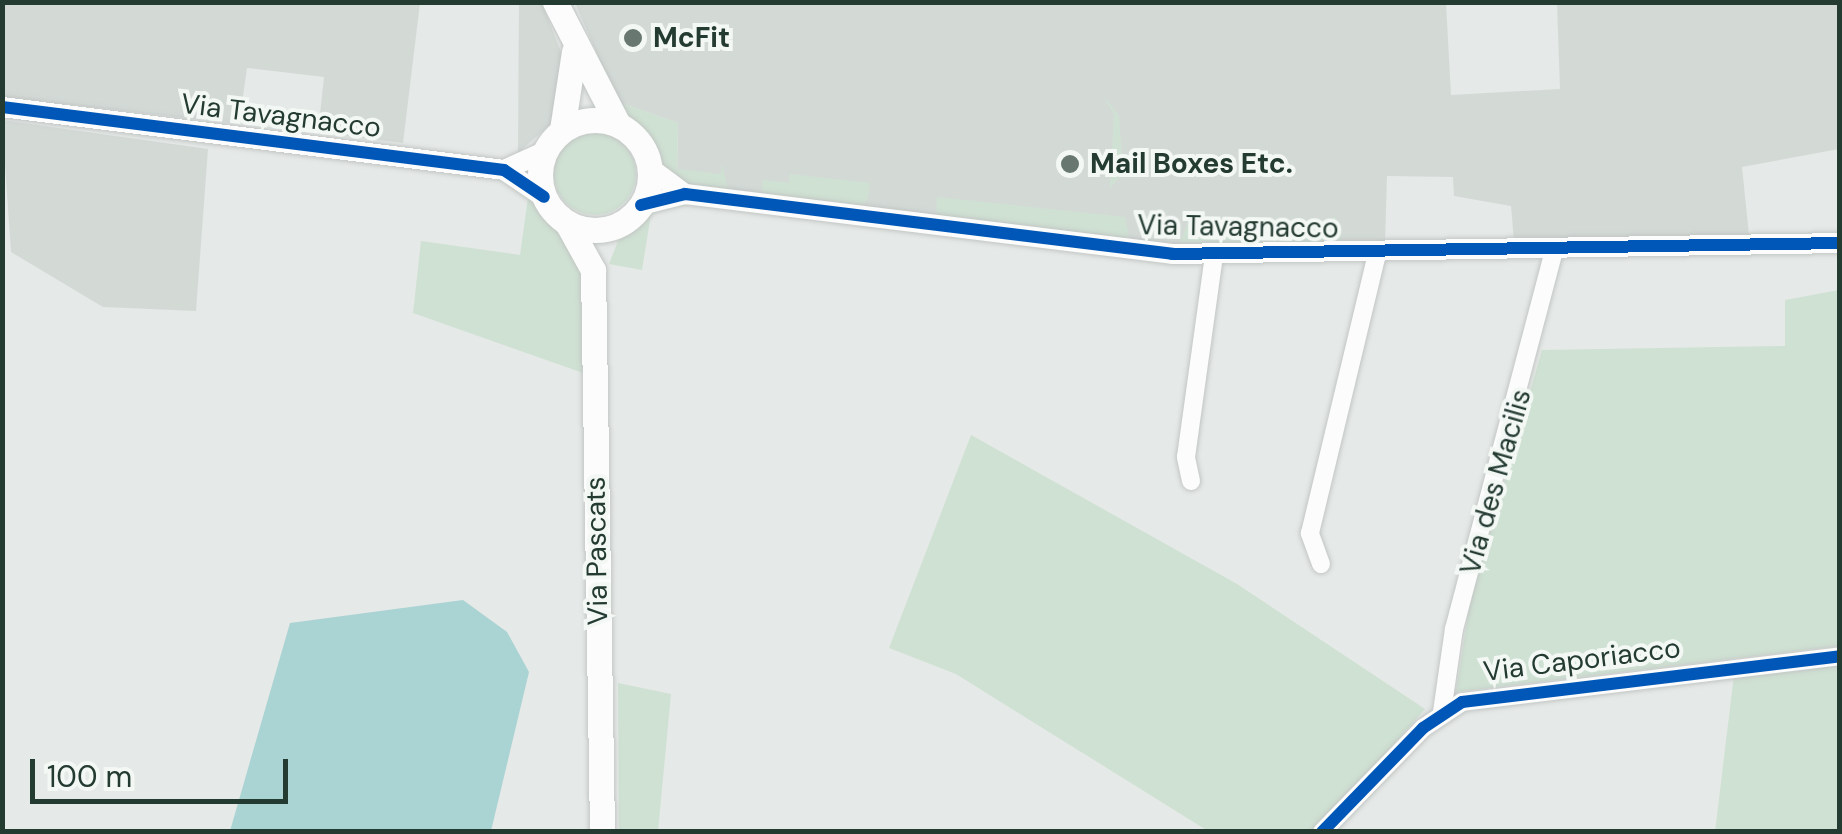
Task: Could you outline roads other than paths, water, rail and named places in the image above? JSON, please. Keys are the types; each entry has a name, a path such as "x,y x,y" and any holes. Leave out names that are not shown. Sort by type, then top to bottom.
{"main road":[{"path":"555,2 573,48 618,124 650,168 641,205 619,224 567,223 544,197 544,152 562,130 580,121 618,124"},
{"path":"562,130 573,48"},
{"name":"Via Pascats","path":"567,223 594,270 602,832"},
{"name":"Via Pascats","path":"594,270 619,224"}],"street":[{"name":"Via Tavagnacco","path":"2,107 504,170 544,197"},
{"path":"504,170 544,152"},
{"name":"Via Tavagnacco","path":"650,168 686,194"},
{"name":"Via Tavagnacco","path":"641,205 686,194 1214,255 1553,254 1840,243"},
{"name":"Via Tavagnacco","path":"1321,564 1310,533 1377,253"},
{"name":"Via des Macilis","path":"1442,712 1454,629 1553,254"},
{"name":"Via Tavagnacco","path":"1191,481 1186,457 1214,255"},
{"name":"Via Caporiacco","path":"1442,712 1537,687 1840,656"},
{"path":"1322,832 1442,712"}],"water":[{"path":"463,600 507,632 529,672 491,831 230,831 290,623"}],"place":[{"name":"McFit","path":"633,38"},
{"name":"Mail Boxes Etc.","path":"1070,164"}]}
